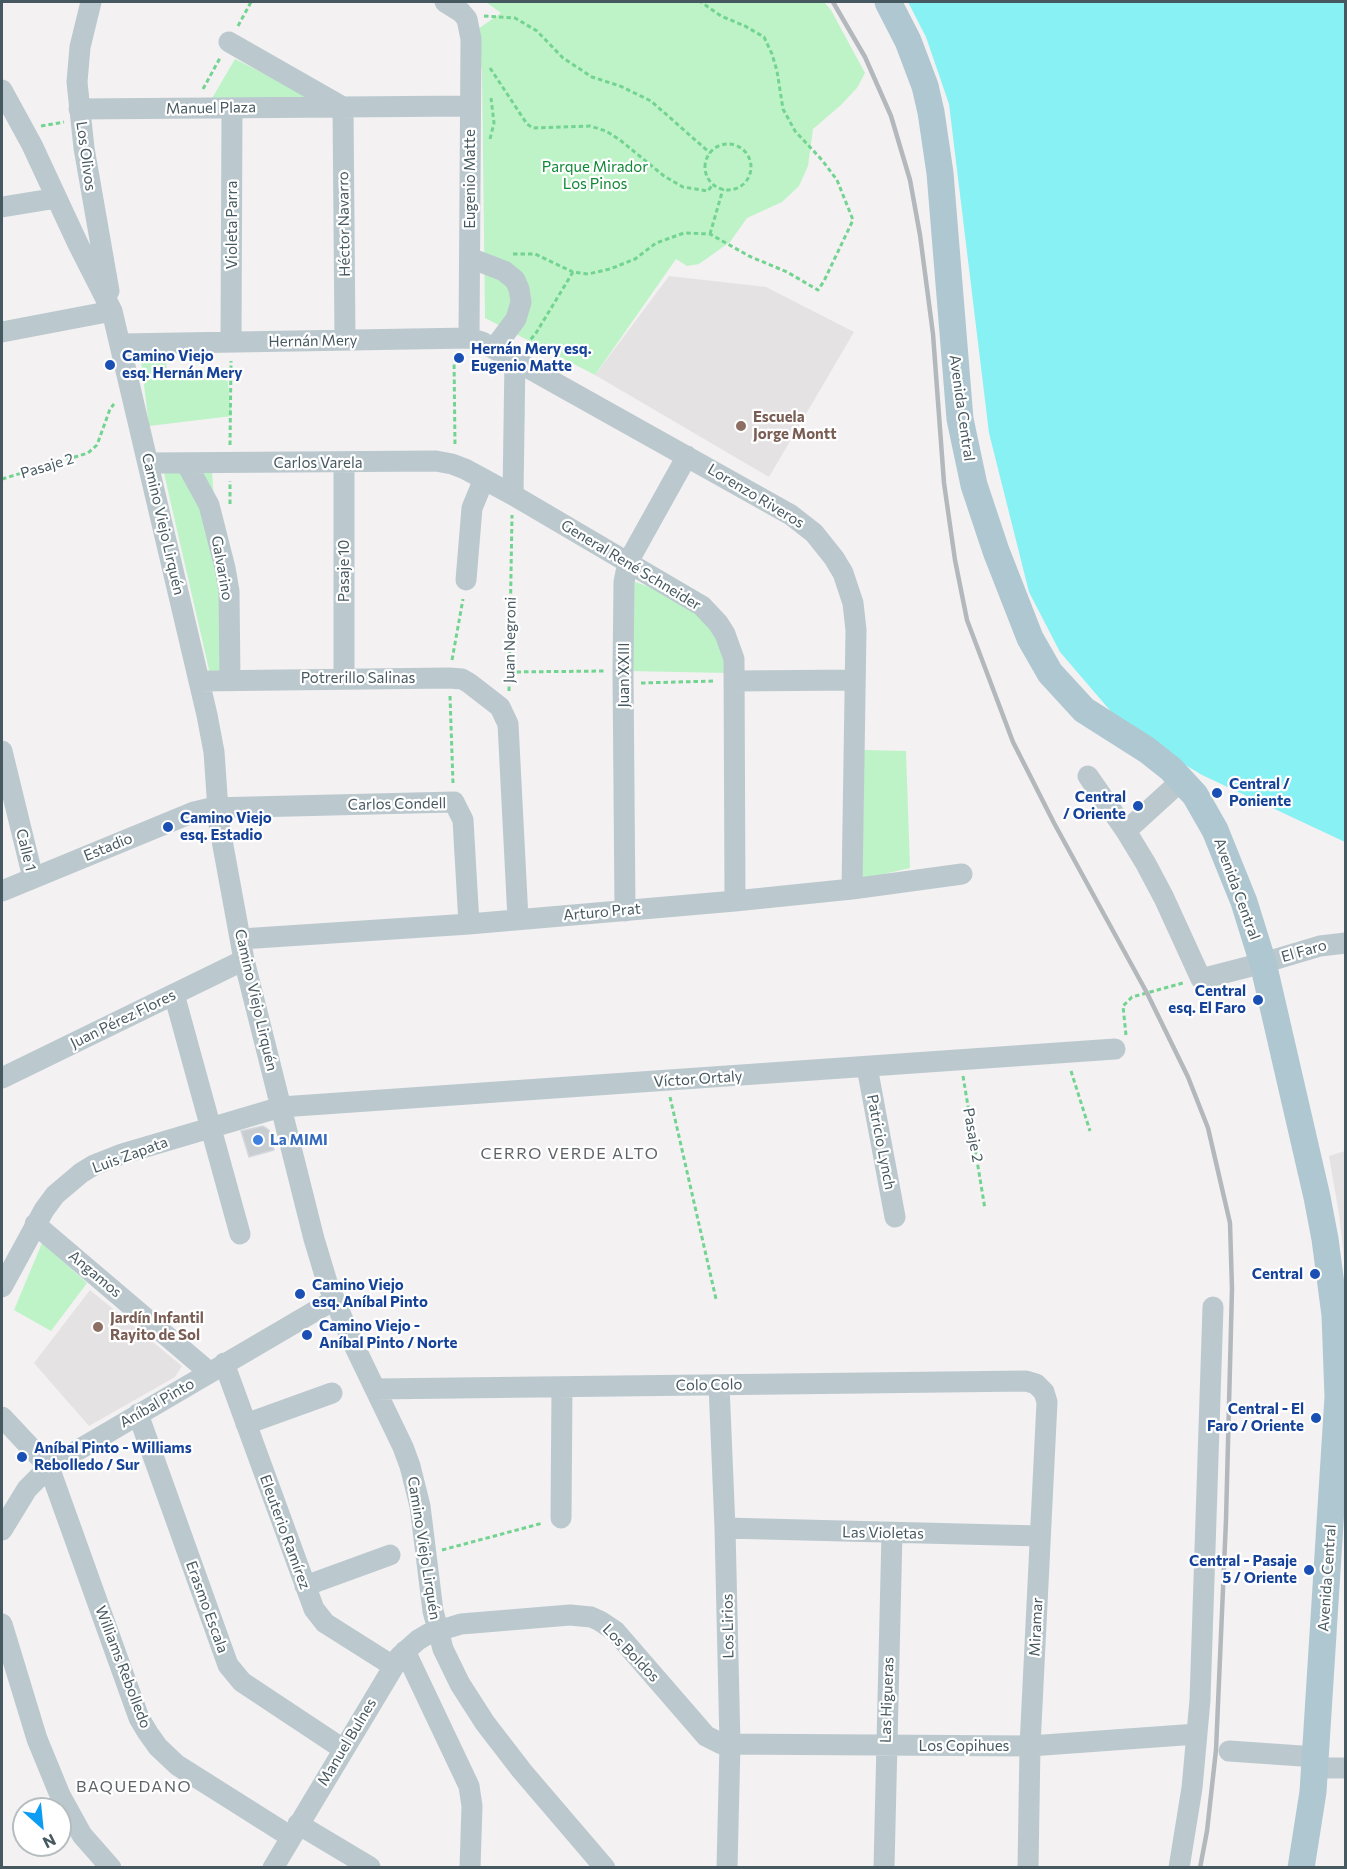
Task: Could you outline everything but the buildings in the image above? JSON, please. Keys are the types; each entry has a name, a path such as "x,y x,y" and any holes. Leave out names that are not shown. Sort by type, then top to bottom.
{"main road":[{"name":"Avenida Central","path":"888,2 917,63 931,112 940,173 960,419 974,485 1008,585 1037,651 1050,673 1072,699 1084,710 1159,759 1182,780 1206,812 1224,848 1244,902 1263,963 1284,1052 1325,1239 1342,1397 1337,1551 1311,1816 1301,1868"}],"street":[{"name":"Los Olivos","path":"91,2 78,64 79,110 112,311"},
{"name":"Eugenio Matte","path":"448,3 467,19 471,39 470,258 462,346"},
{"path":"229,42 343,107"},
{"name":"Camino Viejo Lirquén","path":"2,90 23,128 112,311 214,752 216,807 242,950 314,1239 334,1300 410,1466 420,1506 437,1630 451,1667 485,1723 605,1868"},
{"name":"Manuel Plaza","path":"79,110 471,106"},
{"name":"Héctor Navarro","path":"343,107 345,340"},
{"name":"Violeta Parra","path":"231,341 232,108"},
{"path":"2,207 60,205 78,212 93,202"},
{"path":"470,258 504,271 515,280 519,289 521,302 516,319 495,347"},
{"path":"2,332 112,311"},
{"name":"Hernán Mery","path":"121,344 345,340 462,346"},
{"name":"Lorenzo Riveros","path":"462,346 495,347 791,515 814,533 824,545 843,573 853,603 856,630 852,889"},
{"path":"513,495 515,358"},
{"name":"Juan XXIII","path":"625,911 624,582 628,562 687,456"},
{"name":"Carlos Varela","path":"148,463 435,461 456,465 484,479"},
{"name":"Galvarino","path":"186,463 208,505 225,568 229,591 230,680"},
{"name":"Pasaje 10","path":"344,463 344,679"},
{"path":"466,580 472,508 484,479"},
{"name":"General René Schneider","path":"484,479 683,593 709,613 730,643 734,659 735,681 735,901"},
{"name":"Potrerillo Salinas","path":"199,681 462,679 494,702 504,713"},
{"path":"735,681 855,680"},
{"path":"504,713 508,724 518,919"},
{"name":"Calle 1","path":"2,752 33,878"},
{"path":"1088,776 1126,831 1164,898 1201,979"},
{"path":"1126,831 1182,780"},
{"name":"Carlos Condell","path":"216,807 454,802 463,820 469,924"},
{"name":"Estadio","path":"2,891 194,812 216,807"},
{"name":"Arturo Prat","path":"242,950 518,919 852,889 962,874"},
{"name":"El Faro","path":"1201,979 1320,946 1346,943"},
{"name":"Juan Pérez Flores","path":"2,1078 174,994 242,950"},
{"path":"174,994 240,1234"},
{"name":"Víctor Ortaly","path":"281,1107 1115,1049"},
{"name":"Patricio Lynch","path":"867,1067 895,1217"},
{"name":"Luis Zapata","path":"4,1275 55,1195 94,1165 122,1154 281,1107"},
{"name":"Angamos","path":"35,1224 217,1367"},
{"name":"Aníbal Pinto","path":"2,1530 27,1489 49,1467 334,1300"},
{"path":"1179,1868 1192,1788 1202,1660 1213,1307"},
{"name":"Eleuterio Ramírez","path":"217,1367 246,1424 314,1609 326,1623 399,1658"},
{"name":"Colo Colo","path":"375,1389 1026,1381 1041,1388"},
{"name":"Los Lirios","path":"719,1385 726,1528 730,1744 727,1868"},
{"path":"561,1387 561,1518"},
{"name":"Miramar","path":"1028,1868 1030,1746 1047,1402 1041,1388"},
{"path":"246,1424 332,1393"},
{"name":"Erasmo Escala","path":"138,1414 228,1665 250,1688 343,1749"},
{"path":"2,1417 49,1467"},
{"name":"Williams Rebolledo","path":"49,1467 134,1702 148,1733 158,1747 177,1765 294,1831 370,1867"},
{"name":"Las Violetas","path":"726,1528 1040,1536"},
{"name":"Las Higueras","path":"884,1868 892,1533"},
{"path":"305,1586 390,1555"},
{"name":"Los Boldos","path":"437,1630 452,1625 481,1622 570,1615 591,1617 615,1631 706,1736 714,1741 730,1744"},
{"path":"2,1624 37,1739 66,1810 86,1840 111,1868"},
{"name":"Manuel Bulnes","path":"273,1868 399,1658 418,1640 437,1630"},
{"path":"399,1658 469,1786 472,1806 470,1868"},
{"name":"Los Copihues","path":"730,1744 1030,1746 1197,1734"},
{"path":"1229,1751 1345,1769"}],"path":[{"path":"505,252 535,254 573,272 588,274 610,269 635,259 656,243 684,233 710,234 748,256 787,272 818,290 853,220 837,180 795,131 783,109 777,71 764,37 721,16 701,2"},
{"path":"448,3 476,16 515,18 537,31 563,58 592,76 651,101 710,153"},
{"path":"489,67 527,124 533,128 590,126 606,131 620,140 656,170 683,187 708,191 713,184"},
{"path":"23,128 62,123 79,110"},
{"path":"724,145 742,149 750,162 748,178 743,184 731,190 713,184 705,171 706,160 710,153 724,145"},
{"path":"710,234 723,189"},
{"path":"515,358 536,333 573,272"},
{"path":"456,465 462,346"},
{"name":"Pasaje 2","path":"2,479 88,453 100,440 113,405 134,401"},
{"name":"Juan Negroni","path":"504,713 508,704 513,495"},
{"path":"509,672 735,681"},
{"path":"1115,1049 1126,1047 1123,1006 1132,997 1201,979"},
{"path":"1065,1052 1090,1131"},
{"name":"Pasaje 2","path":"960,1060 985,1209"},
{"path":"667,1081 716,1299"},
{"path":"426,1554 561,1518"}],"shaded area":[{"name":"Escuela Jorge Montt","path":"669,276 766,287 854,332 769,477 595,375"},
{"path":"1346,1151 1345,1268 1329,1156"},
{"name":"Jardín Infantil Rayito de Sol","path":"90,1290 182,1366 175,1377 89,1426 34,1363"}],"green space":[{"name":"Parque Mirador Los Pinos","path":"486,2 824,2 831,10 865,73 857,88 813,129 808,166 799,186 782,202 747,218 730,242 699,264 687,266 676,259 595,375 485,318 482,71 475,31 501,13"},
{"path":"235,59 313,98 211,100"},
{"path":"164,349 168,375 226,368 232,416 149,426 140,352"},
{"path":"163,469 212,471 225,672 210,674"},
{"path":"630,580 688,601 718,628 728,673 628,671"},
{"path":"864,750 906,751 910,868 862,879"},
{"path":"42,1243 87,1283 51,1331 14,1310"}],"water":[{"path":"908,2 1345,2 1345,842 1202,775 1126,729 1060,652 1029,592 989,433 949,104 926,37"}],"railway":[{"path":"833,2 865,57 891,116 910,180 933,334 944,483 955,560 967,620 1013,742 1054,823 1147,993 1188,1077 1208,1128 1230,1223 1232,1289 1226,1520 1216,1750 1207,1831 1200,1868"}],"place":[{"name":"Hernán Mery esq. Eugenio Matte","path":"459,358"},
{"name":"Camino Viejo esq. Hernán Mery","path":"110,365"},
{"name":"Escuela Jorge Montt","path":"741,426"},
{"name":"Central / Poniente","path":"1217,793"},
{"name":"Central / Oriente","path":"1138,806"},
{"name":"Camino Viejo esq. Estadio","path":"168,827"},
{"name":"Central esq. El Faro","path":"1258,1000"},
{"name":"La MIMI","path":"258,1140"},
{"name":"Central","path":"1315,1274"},
{"name":"Camino Viejo esq. Aníbal Pinto","path":"300,1294"},
{"name":"Jardín Infantil Rayito de Sol","path":"98,1327"},
{"name":"Camino Viejo - Aníbal Pinto / Norte","path":"307,1335"},
{"name":"Central - El Faro / Oriente","path":"1316,1418"},
{"name":"Aníbal Pinto - Williams Rebolledo / Sur","path":"22,1457"},
{"name":"Central - Pasaje 5 / Oriente","path":"1309,1570"}],"district":[{"name":"CERRO VERDE ALTO","path":"570,1154"},
{"name":"BAQUEDANO","path":"134,1787"}]}
